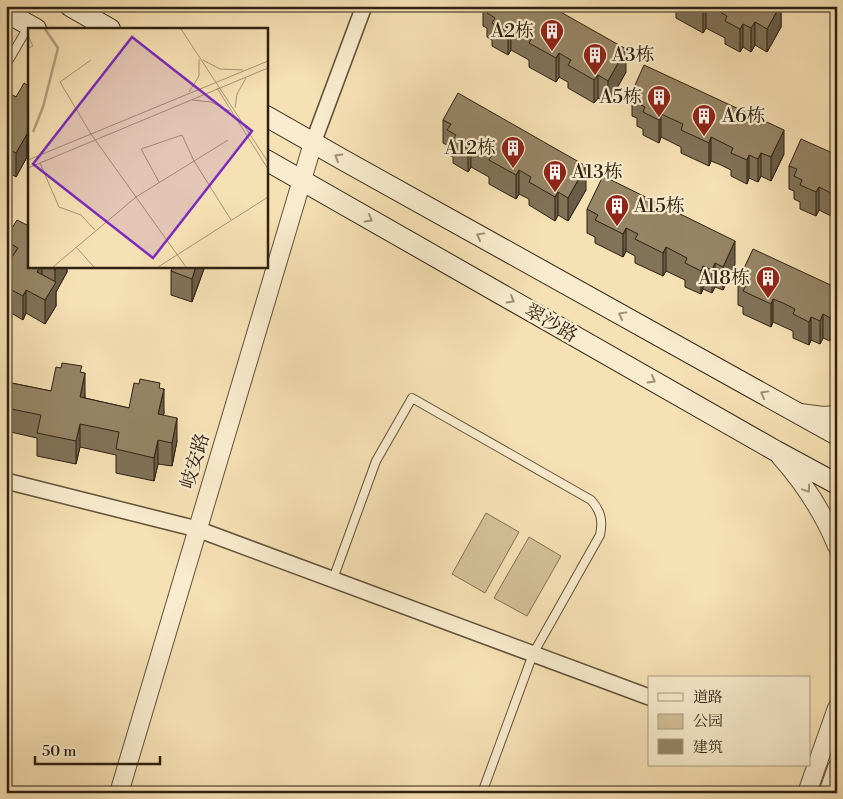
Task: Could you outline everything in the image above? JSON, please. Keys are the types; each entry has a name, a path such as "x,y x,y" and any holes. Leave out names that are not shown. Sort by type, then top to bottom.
{"main road":[{"path":"70,6 108,28"},
{"path":"6,12 32,27"},
{"path":"268,117 837,435"},
{"name":"翠沙路","path":"268,161 837,484"}],"street":[{"path":"313,142 364,6"},
{"name":"岐安路","path":"119,793 313,142"},
{"path":"798,412 837,416"},
{"path":"776,451 808,490 837,546"},
{"path":"6,481 197,529 648,697"},
{"path":"807,793 837,708"},
{"path":"828,793 837,768"}],"lane":[{"path":"6,65 28,33"},
{"path":"333,579 376,461 412,398 591,500 600,513 602,520 600,535 533,654 482,793"}],"green space":[{"path":"486,513 519,532 485,593 452,574"},
{"path":"529,537 561,556 527,616 494,598"}],"building":[{"path":"489,6 550,6 626,49 608,81 598,75 594,80 568,65 571,60 559,53 556,58 529,43 532,38 511,26 508,32 492,23 495,18 487,13 491,7"},
{"path":"697,6 705,6 703,10"},
{"path":"709,6 780,6 767,29 755,22 751,28 743,24 740,29 725,21 727,16"},
{"path":"644,65 784,130 771,157 761,153 758,159 749,155 747,160 731,153 733,148 711,137 709,143 681,130 683,124 661,114 659,120 643,112 645,107 637,103 640,96 632,92"},
{"path":"24,83 28,85 28,134 16,153 6,148 6,92 16,97"},
{"path":"458,93 586,166 568,198 558,192 555,197 529,182 531,177 519,170 516,175 489,160 492,155 471,143 468,149 453,140 456,135 447,130 451,124 443,120"},
{"path":"801,139 837,155 837,196 819,187 816,192 800,185 802,180 794,176 797,169 789,166"},
{"path":"603,176 735,241 723,267 715,263 712,270 703,266 701,271 685,263 687,258 666,247 663,253 635,239 638,234 626,228 623,234 595,220 598,215 587,209"},
{"path":"17,220 28,226 28,268 39,268 37,272 56,282 45,300 26,290 23,296 6,287 6,254 12,257 18,248 6,241"},
{"path":"753,249 837,288 837,305 830,318 823,314 820,321 811,317 809,322 793,314 795,309 783,303 773,299 771,304 743,291 746,285 738,281"},
{"path":"172,268 195,268 192,279 171,271"},
{"path":"62,363 82,366 80,372 85,373 80,397 129,408 134,383 139,384 140,379 160,383 159,388 164,389 158,414 177,418 172,443 158,440 154,458 116,449 119,432 80,424 76,441 37,433 41,415 6,408 6,382 51,391 56,367 61,368"}],"place":[{"name":"A2栋","path":"552,52"},
{"name":"A3栋","path":"595,76"},
{"name":"A5栋","path":"659,118"},
{"name":"A6栋","path":"704,137"},
{"name":"A12栋","path":"513,169"},
{"name":"A13栋","path":"555,193"},
{"name":"A15栋","path":"617,227"},
{"name":"A18栋","path":"768,299"}]}
